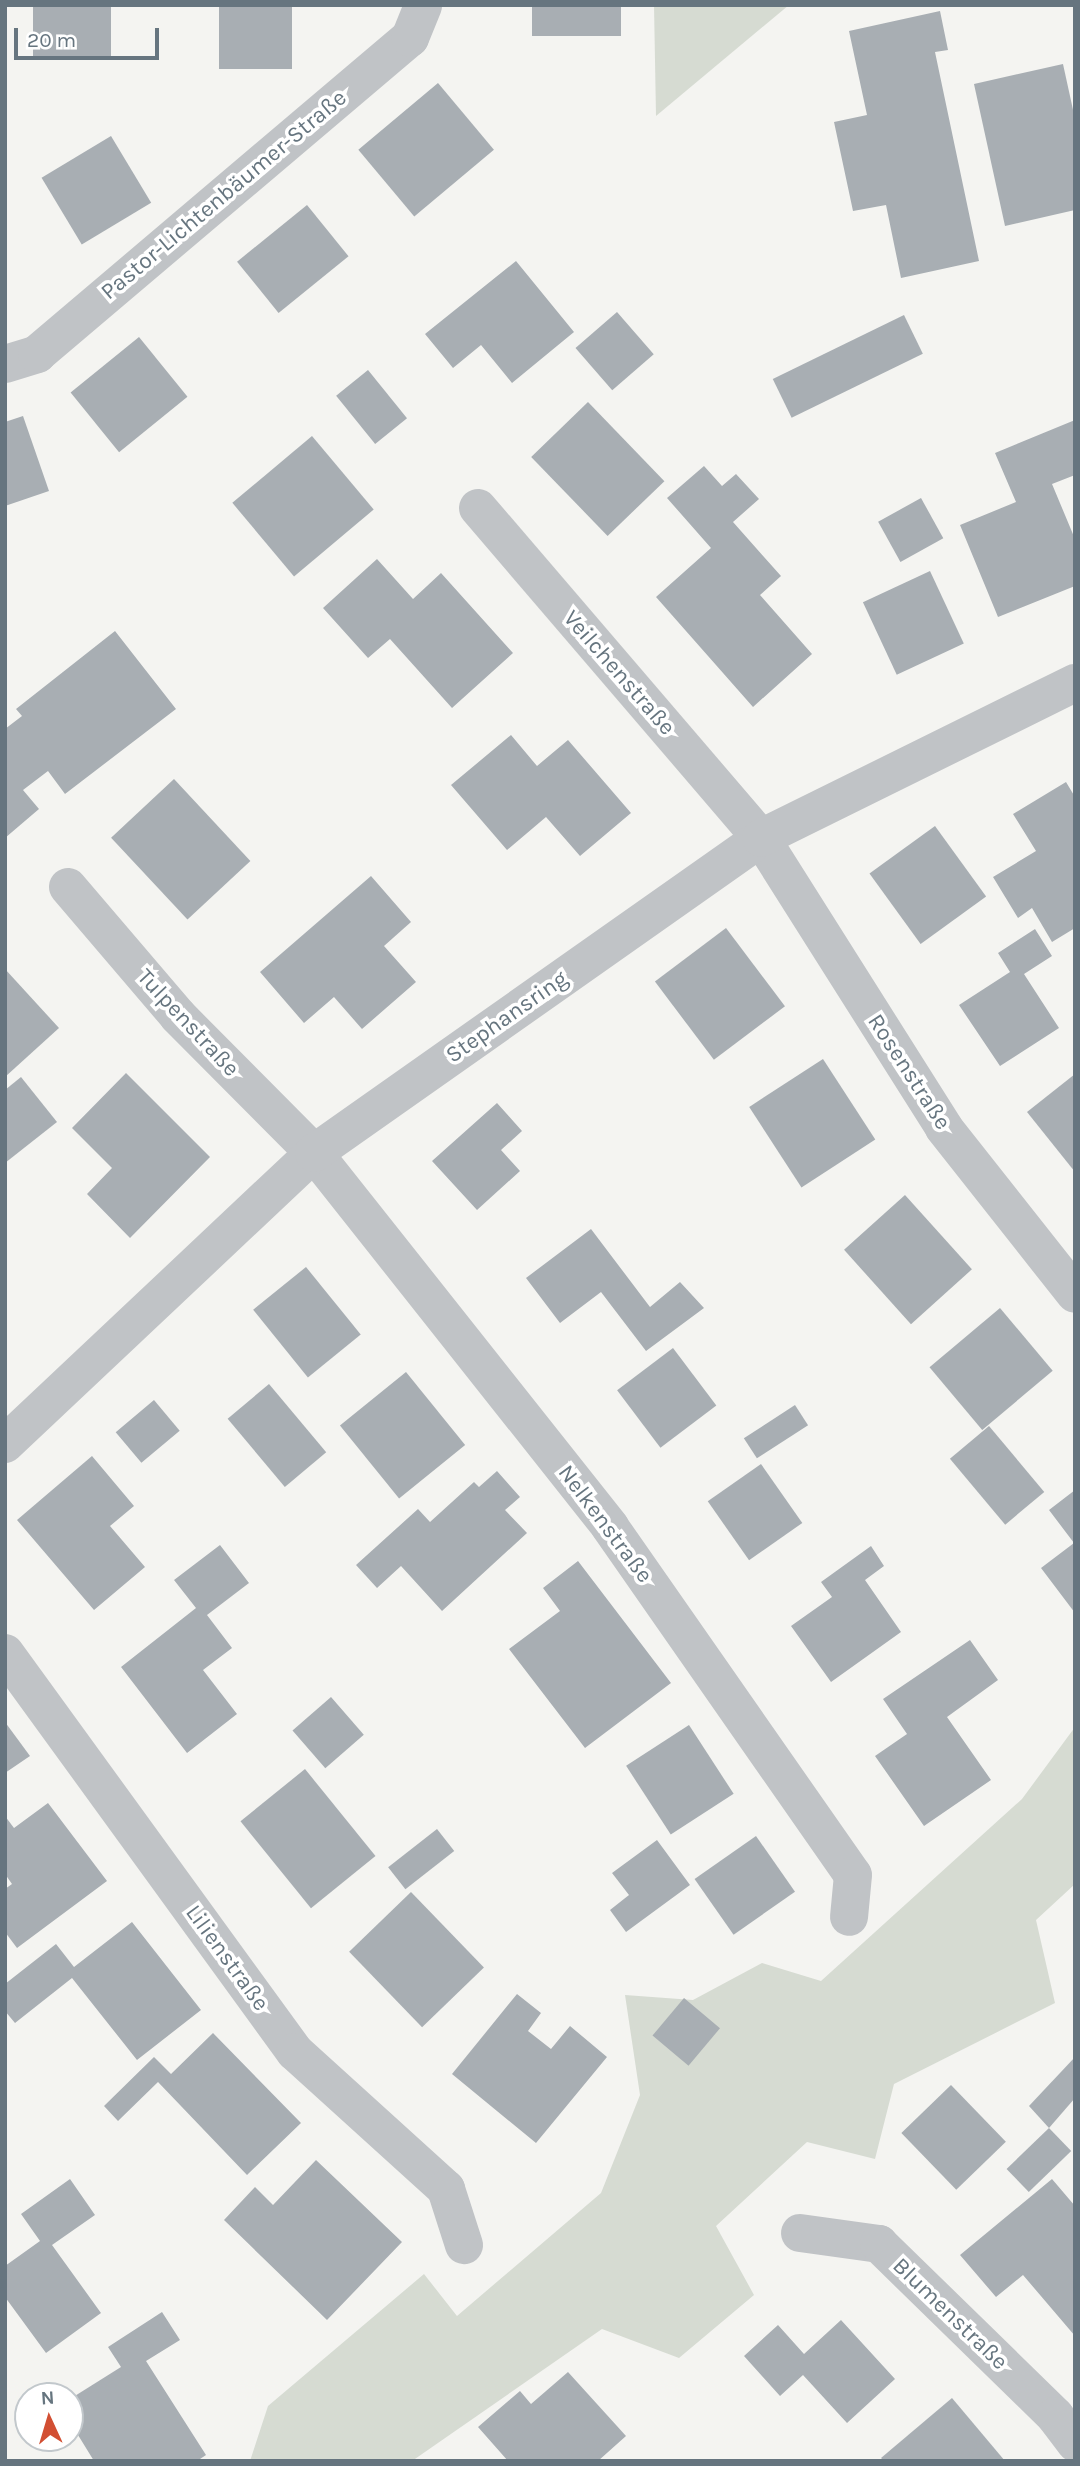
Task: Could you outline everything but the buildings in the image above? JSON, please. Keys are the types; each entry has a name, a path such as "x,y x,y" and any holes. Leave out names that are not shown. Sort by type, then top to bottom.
{"street":[{"name":"Pastor-Lichtenbäumer-Straße","path":"5,364 37,354 410,38 423,5"},
{"name":"Veilchenstraße","path":"478,508 761,838"},
{"name":"Stephansring","path":"5,1444 314,1153 761,838 1075,683"},
{"name":"Rosenstraße","path":"761,838 944,1128 1075,1294"},
{"name":"Tulpenstraße","path":"68,887 178,1016 314,1153"},
{"name":"Nelkenstraße","path":"314,1153 618,1538 853,1875 849,1917"},
{"name":"Lilienstraße","path":"5,1653 295,2052 446,2189 464,2245"},
{"name":"Blumenstraße","path":"800,2233 879,2244 1055,2416 1075,2443"}],"shaded area":[{"path":"654,5 789,5 656,116"},
{"path":"1075,1727 1075,1884 1036,1920 1055,2003 894,2084 875,2159 807,2142 716,2226 754,2295 679,2358 602,2329 412,2461 250,2461 268,2406 424,2274 457,2316 601,2193 640,2095 625,1995 693,2000 762,1963 821,1981 1022,1799"}]}
